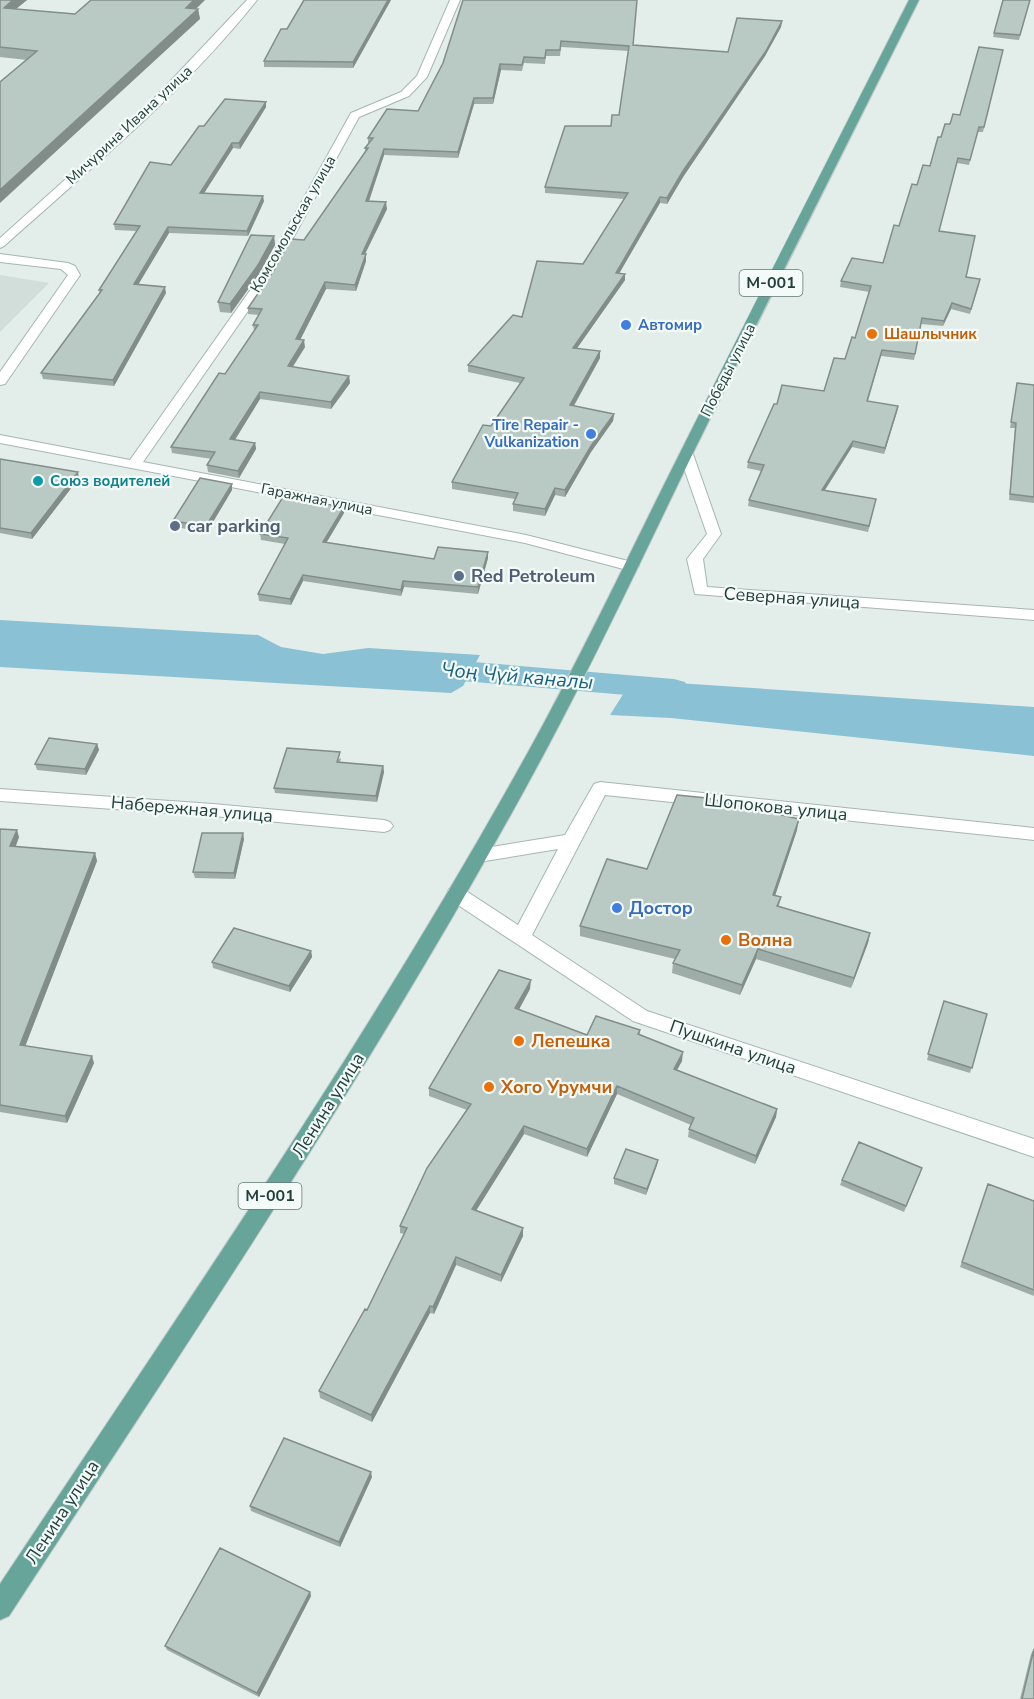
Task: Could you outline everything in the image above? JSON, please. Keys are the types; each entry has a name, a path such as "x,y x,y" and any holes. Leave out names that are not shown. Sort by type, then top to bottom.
{"main road":[{"name":"Победы улица","path":"524,775 609,612 914,0"},
{"name":"Ленина улица","path":"0,1608 322,1116 456,894 524,775"}],"street":[{"name":"Мичурина Ивана улица","path":"0,244 149,110 188,71 252,0"},
{"name":"Комсомольская улица","path":"134,464 267,275 355,115 405,94 416,86 455,0"},
{"path":"0,258 64,266 72,269 74,275 0,381"},
{"name":"Гаражная улица","path":"0,438 526,539 632,566"},
{"name":"Северная улица","path":"686,454 714,534 695,559 700,591 1034,615"},
{"name":"Шопокова улица","path":"572,841 600,788 1034,834"},
{"name":"Набережная улица","path":"0,795 213,810 384,826"},
{"path":"479,855 572,841"},
{"path":"521,937 572,841"},
{"name":"Пушкина улица","path":"456,894 640,1016 1034,1148"}],"shaded area":[{"path":"0,275 49,283 0,332"}],"water":[{"path":"0,620 258,635 281,647 323,654 368,648 480,655 463,686 451,693 0,667"},
{"path":"632,680 1034,707 1034,756 671,718 610,715"}],"building":[{"path":"0,0 13,0 4,8 75,14 91,0 194,0 186,8 198,9 0,190 0,82 37,51 0,47"},
{"path":"304,0 388,0 353,62 264,61 281,29 287,29"},
{"path":"463,0 637,0 633,45 728,52 737,18 782,21 766,51 683,171 667,198 660,197 616,273 625,274 573,348 600,351 570,405 614,414 591,446 565,490 555,488 545,509 513,504 518,493 452,482 483,425 491,426 524,378 468,365 513,315 522,317 537,261 583,264 628,193 545,187 565,126 611,126 612,115 619,115 629,46 561,41 560,50 546,50 545,58 524,57 522,65 500,64 493,98 474,98 458,152 384,149 366,201 386,202 362,254 366,254 355,285 325,282 296,339 304,340 288,366 349,376 331,402 260,392 230,439 255,443 238,471 207,465 215,452 171,447 219,373 225,374 258,325 253,325 262,309 248,308 274,270 291,239 304,240 368,148 365,148 373,138 368,138 387,109 418,111 443,63"},
{"path":"1003,0 1030,0 1020,35 994,33"},
{"path":"979,47 1003,50 984,127 979,127 970,160 958,158 939,231 975,236 966,277 980,279 971,309 952,303 944,321 922,318 915,354 882,350 867,401 898,406 885,448 853,441 822,490 876,499 869,526 749,500 764,465 748,462 774,404 777,404 782,385 824,391 834,358 845,359 852,337 855,338 871,286 841,281 852,258 883,263 894,225 899,226 912,184 917,185 923,165 930,166 938,137 941,137 945,124 950,124 953,114 960,115"},
{"path":"225,99 266,102 239,143 232,143 200,193 263,196 247,231 168,227 134,284 165,287 113,380 41,373 102,290 99,290 140,226 114,224 150,162 171,165 199,126 204,126"},
{"path":"251,235 274,236 258,265 230,304 218,302"},
{"path":"1017,383 1034,385 1034,497 1010,494 1016,423 1011,422"},
{"path":"0,459 78,472 31,533 0,528"},
{"path":"200,478 232,484 206,526 173,521"},
{"path":"283,497 344,507 323,542 434,559 438,547 488,552 478,587 403,581 401,590 303,575 290,599 258,594 288,538 260,534"},
{"path":"49,738 97,744 85,769 35,764"},
{"path":"287,748 340,752 337,762 383,766 376,796 274,788"},
{"path":"677,795 707,798 799,819 773,895 781,897 777,906 870,933 854,978 758,949 742,985 673,963 680,950 580,926 607,859 647,869"},
{"path":"0,829 17,830 10,846 95,853 20,1045 92,1056 65,1116 0,1105"},
{"path":"202,833 243,833 234,873 193,872"},
{"path":"234,928 311,951 289,986 212,962"},
{"path":"499,970 531,980 515,1008 587,1035 596,1016 640,1030 638,1034 683,1052 674,1069 777,1109 756,1156 689,1129 694,1118 617,1086 587,1149 524,1126 472,1209 523,1228 501,1275 456,1257 433,1307 430,1306 371,1415 319,1391 365,1309 367,1310 407,1228 400,1226 427,1168 471,1104 429,1088"},
{"path":"944,1001 987,1014 972,1068 928,1054"},
{"path":"859,1142 922,1168 906,1206 842,1180"},
{"path":"626,1149 658,1160 647,1189 614,1178"},
{"path":"988,1184 1034,1201 1034,1290 962,1262"},
{"path":"284,1438 371,1472 339,1542 250,1506"},
{"path":"220,1548 310,1592 257,1693 165,1646"},
{"path":"1034,1649 1034,1699 1022,1699"}],"waterway":[{"name":"Чоң Чүй каналы","path":"426,668 674,689"}],"place":[{"name":"Автомир","path":"626,325"},
{"name":"Шашлычник","path":"872,334"},
{"name":"Tire Repair - Vulkanization","path":"591,434"},
{"name":"Союз водителей","path":"38,481"},
{"name":"car parking","path":"175,526"},
{"name":"Red Petroleum","path":"459,576"},
{"name":"Достор","path":"617,908"},
{"name":"Волна","path":"726,940"},
{"name":"Лепешка","path":"519,1041"},
{"name":"Хого Урумчи","path":"489,1087"}]}
